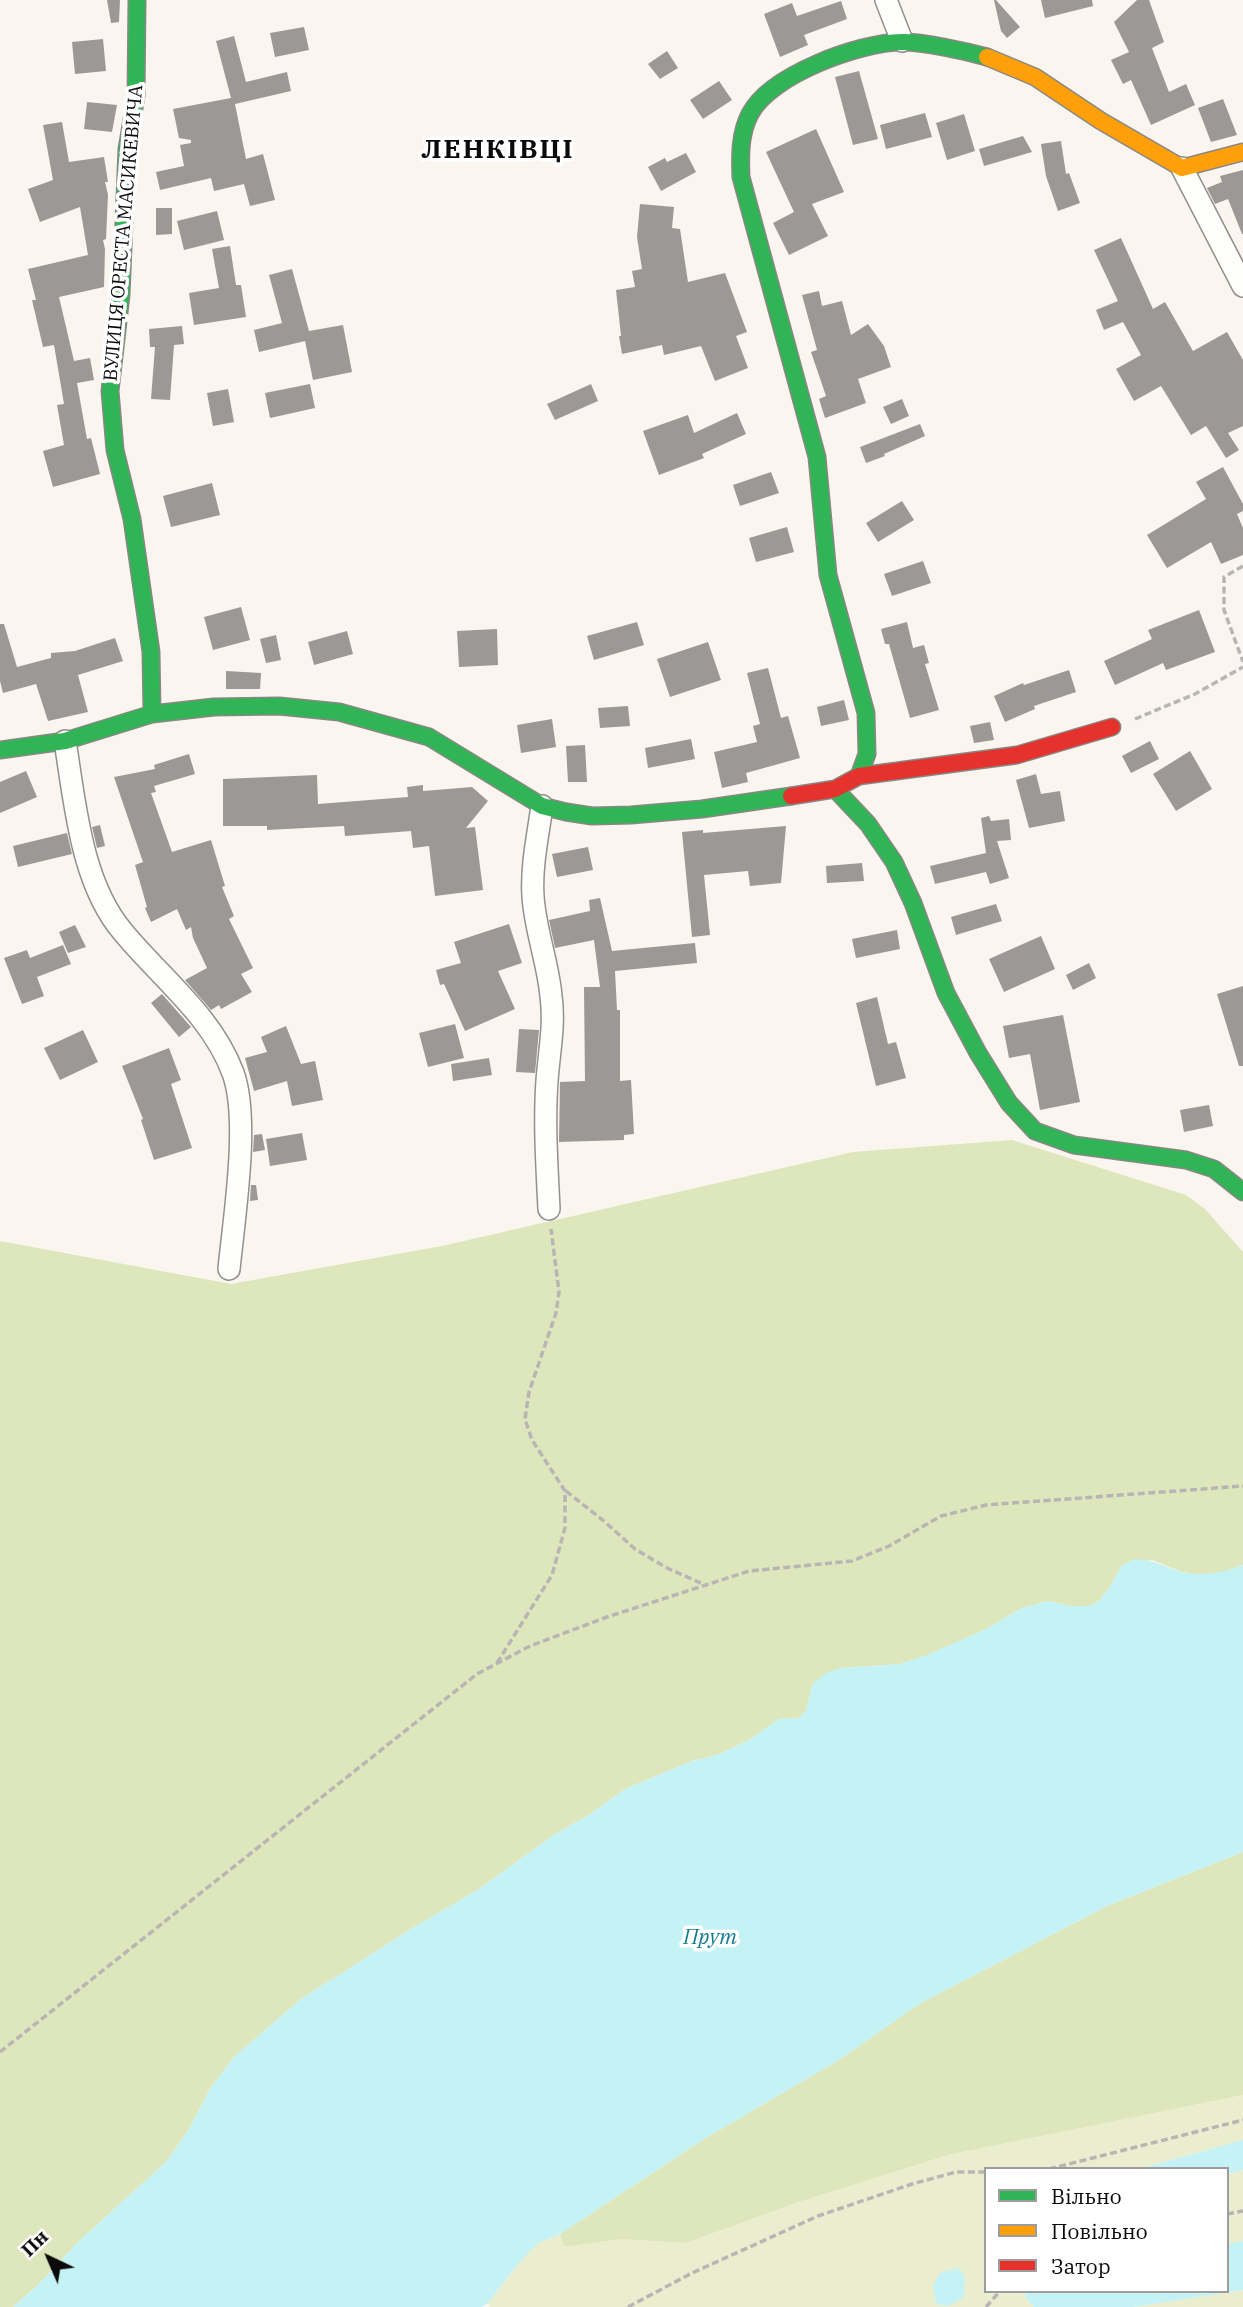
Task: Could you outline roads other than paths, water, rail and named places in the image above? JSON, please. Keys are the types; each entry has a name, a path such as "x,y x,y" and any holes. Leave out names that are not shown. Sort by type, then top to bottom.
{"street":[{"name":"ВУЛИЦЯ ОРЕСТА МАСИКЕВИЧА","path":"137,0 136,96 127,149 121,295 110,391 115,450 132,519 151,652 152,714"},
{"path":"886,0 901,41"},
{"path":"859,776 867,754 866,713 828,575 817,457 741,177 741,137 747,116 761,96 788,77 831,58 864,47 901,41 961,50 994,60 1028,74 1133,141 1182,168 1243,286"},
{"path":"1182,168 1243,152"},
{"path":"0,750 65,741 152,714 214,707 279,706 339,712 429,737 542,806 592,816 702,809 835,789 859,776 1017,755 1112,727"},
{"path":"65,741 96,890 121,931 181,993 217,1040 234,1075 241,1117 229,1269"},
{"path":"835,789 868,824 894,862 913,902 946,993 1009,1103 1035,1131 1074,1145 1186,1160 1214,1169 1243,1192"},
{"path":"542,806 532,894 551,995 553,1042 547,1081 549,1209"}],"water":[{"name":"Прут","path":"1134,1559 1198,1574 1221,1572 1243,1565 1243,1852 1107,1906 919,2004 839,2060 704,2139 560,2234 538,2243 482,2307 13,2307 39,2284 79,2241 166,2162 189,2129 211,2087 235,2056 301,1999 479,1889 549,1838 625,1789 692,1761 717,1755 747,1741 779,1719 799,1718 806,1710 813,1683 826,1673 841,1668 900,1664 984,1630 1022,1608 1048,1601 1070,1606 1089,1606 1099,1601 1122,1565"},
{"path":"1243,2140 1243,2170 1229,2174 1229,2167 1146,2167"},
{"path":"1243,2241 1243,2290 1229,2292 1229,2244"},
{"path":"958,2268 965,2276 964,2297 948,2306 936,2304 933,2286 940,2273"},
{"path":"1025,2293 1224,2293 1133,2307 1034,2307"}],"district":[{"name":"ЛЕНКІВЦІ","path":"498,150"}]}
